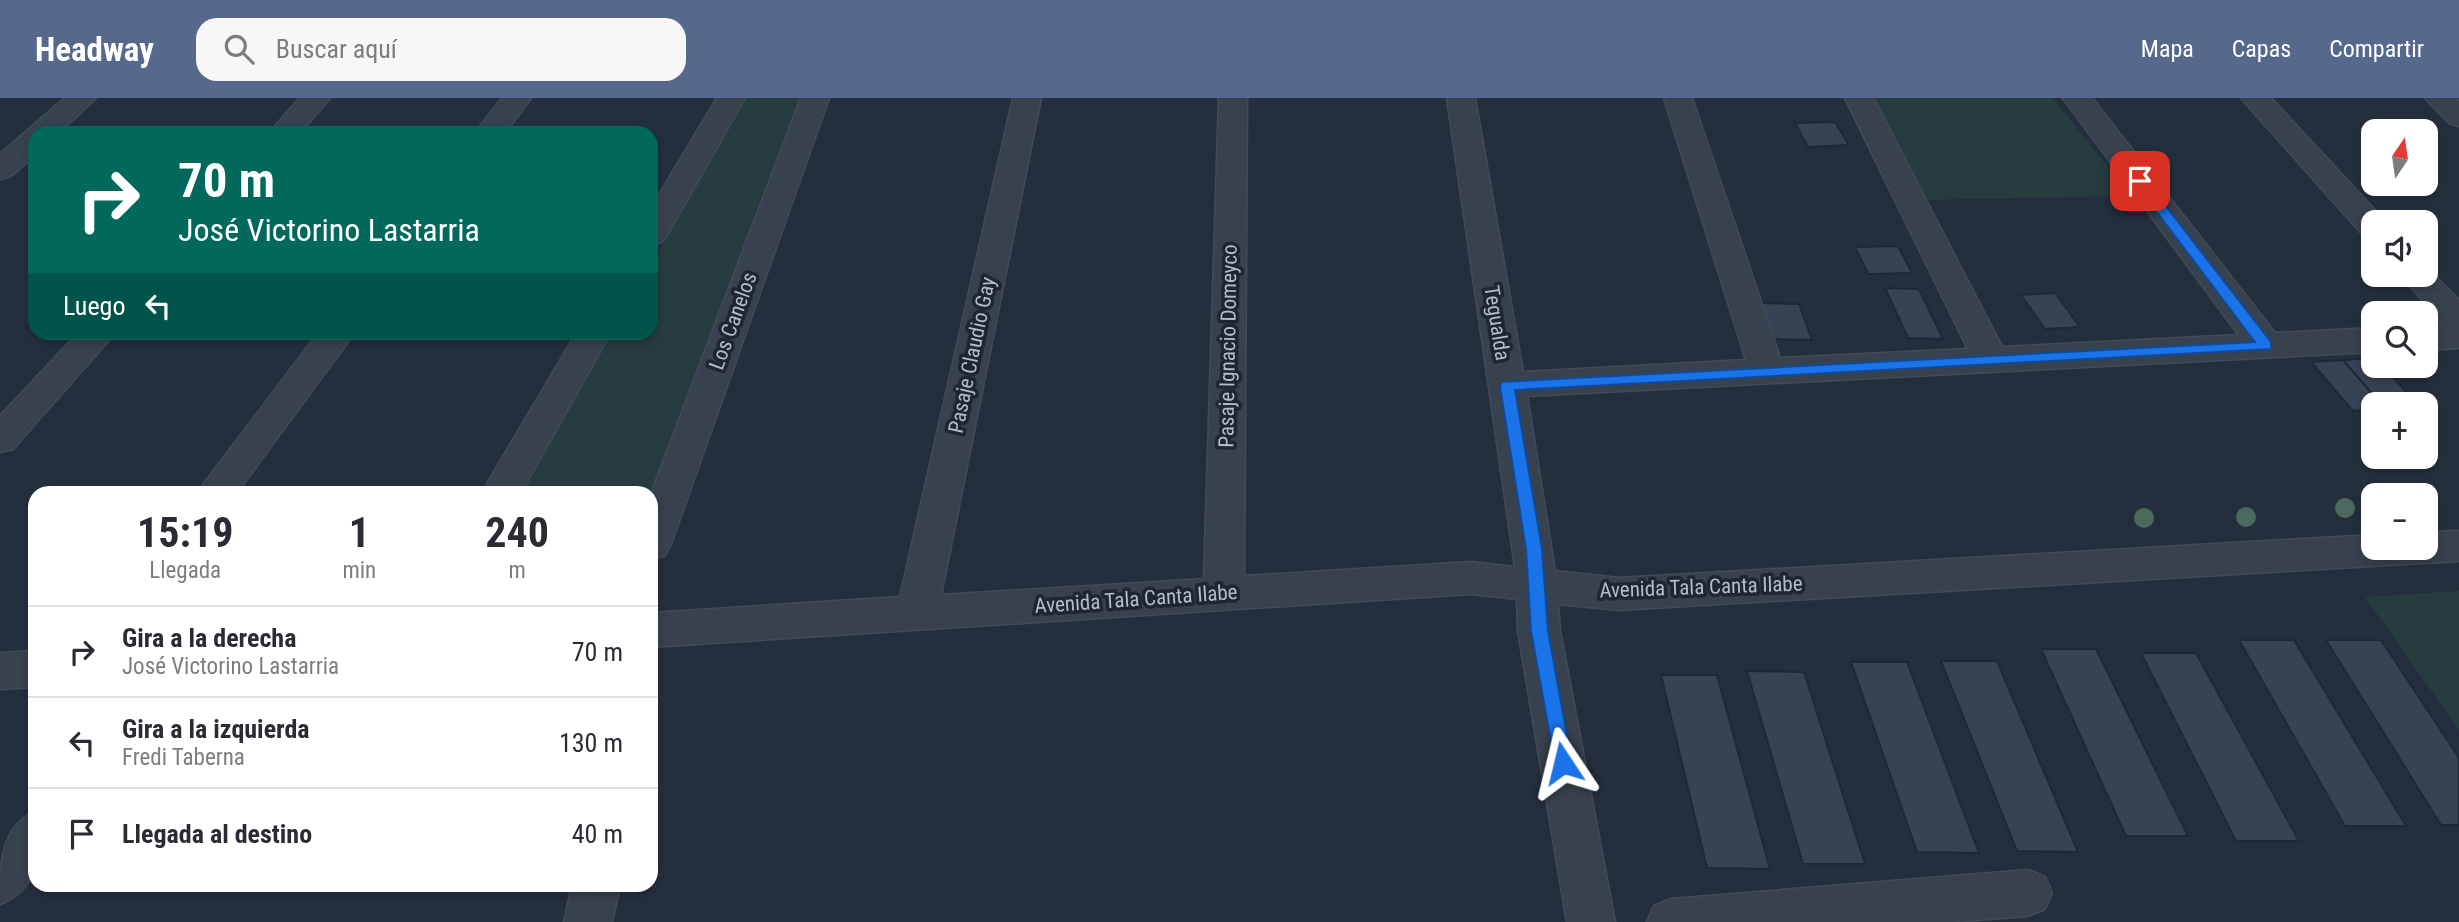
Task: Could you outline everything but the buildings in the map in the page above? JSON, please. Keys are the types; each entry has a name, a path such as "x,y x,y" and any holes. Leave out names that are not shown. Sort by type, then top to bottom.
{"street":[{"path":"50,126 82,98"},
{"path":"290,126 316,98"},
{"path":"495,126 517,98"},
{"path":"658,223 731,98"},
{"name":"Los Canelos","path":"658,525 815,98"},
{"name":"Pasaje Claudio Gay","path":"917,613 1027,98"},
{"name":"Pasaje Ignacio Domeyco","path":"1224,594 1233,98"},
{"name":"Tegualda","path":"1461,98 1534,549 1539,631 1591,922"},
{"path":"1678,98 1767,372"},
{"path":"1860,98 1991,360"},
{"path":"2077,98 2266,346"},
{"path":"2255,98 2361,214"},
{"path":"2439,98 2459,117"},
{"path":"0,170 28,145"},
{"path":"2428,287 2459,321"},
{"path":"2438,337 2459,336"},
{"path":"0,439 92,340"},
{"path":"221,486 332,340"},
{"path":"505,486 589,340"},
{"path":"1507,386 2361,341"},
{"name":"Avenida Tala Canta Ilabe","path":"658,630 1471,578 1619,594 2459,546"},
{"path":"0,671 28,669"},
{"path":"0,882 28,842"},
{"path":"589,922 595,892"},
{"path":"1671,922 2028,893"}],"green space":[{"path":"747,98 800,98 654,486 524,486 608,340 658,340 658,253"},
{"path":"1872,98 2053,98 2131,196 1923,200"},
{"path":"2459,591 2459,730 2365,597"}],"route":[{"path":"1563,763 1539,631 1534,549 1507,386 2266,346 2140,181"}]}
